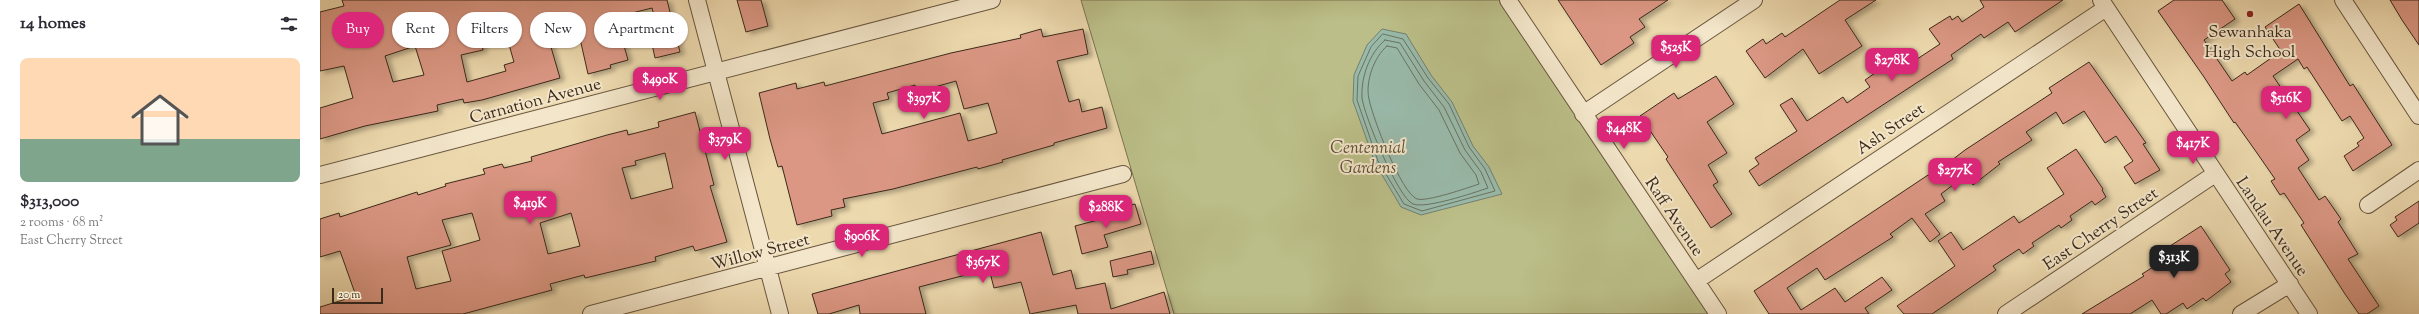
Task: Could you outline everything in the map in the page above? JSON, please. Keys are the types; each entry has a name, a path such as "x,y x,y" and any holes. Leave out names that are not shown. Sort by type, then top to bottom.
{"street":[{"path":"697,0 780,314"},
{"name":"Carnation Avenue","path":"320,175 992,0"},
{"name":"Raff Avenue","path":"1508,0 1718,314"},
{"path":"1583,114 1754,0"},
{"path":"2343,0 2419,116"},
{"name":"Landau Avenue","path":"2103,4 2309,314"},
{"name":"Ash Street","path":"1696,281 2103,4"},
{"path":"2368,205 2419,170"},
{"name":"Willow Street","path":"591,314 1123,174"},
{"name":"East Cherry Street","path":"2006,314 2216,174"},
{"path":"2241,314 2290,284"}],"green space":[{"name":"Centennial Gardens","path":"1081,0 1506,0 1711,314 1174,314"}],"water":[{"path":"1382,29 1406,34 1431,75 1452,102 1473,146 1489,167 1502,194 1421,215 1401,207 1375,163 1353,101 1354,75 1367,45"}],"building":[{"path":"342,0 667,0 670,12 653,12 652,8 636,12 594,12 594,48 625,48 628,60 610,65 611,68 588,74 582,48 586,48 586,12 530,12 530,48 551,48 560,78 482,100 464,103 463,99 437,105 438,111 365,126 320,139 320,108 353,98 344,66 320,71 320,12 344,6"},
{"path":"737,0 761,0 768,26 746,32"},
{"path":"1558,0 1668,0 1639,19 1645,27 1630,37 1634,43 1601,65"},
{"path":"1840,0 1876,0 1845,20 1862,46 1819,74 1803,49 1765,78 1746,51 1763,39 1766,44 1782,33 1785,37"},
{"path":"1980,0 2063,0 2015,32 2008,22 1984,38 1981,34 1951,55 1953,59 1759,186 1749,171 1759,164 1755,158 1797,131 1780,105 1792,98 1807,121 1843,97 1847,103 1870,87 1865,80 1898,57 1905,67 1940,44 1929,29 1950,16 1952,20 1958,16 1962,22 1984,7"},
{"path":"2174,0 2222,0 2235,19 2204,40 2232,81 2245,72 2247,75 2281,51 2265,27 2299,4 2350,86 2353,84 2392,145 2353,171 2344,156 2359,146 2357,143 2364,138 2350,116 2342,121 2307,67 2304,69 2298,59 2273,76 2310,130 2296,140 2309,160 2298,168 2319,200 2325,196 2341,219 2338,222 2358,254 2348,259 2379,306 2367,314 2359,314 2345,294 2301,225 2304,223 2284,193 2280,195 2271,181 2275,179 2235,122 2234,123 2158,11"},
{"path":"2390,0 2419,0 2419,45 2402,20"},
{"path":"1041,29 1043,37 1083,29 1088,54 1057,61 1069,102 1079,99 1082,112 1102,107 1107,128 1054,143 1054,145 1002,160 1003,162 978,169 977,167 893,189 843,199 845,207 831,210 832,216 797,225 782,166 778,167 759,93 796,83 797,89 824,82 825,86 951,53 1021,38 1020,35","holes":["956,81 964,109 988,103 997,133 968,141 960,113 882,134 873,103 889,99 887,93 915,85 917,92"]},
{"path":"653,48 679,48 680,52 655,58"},
{"path":"2089,62 2146,143 2143,144 2160,170 2135,184 2124,167 2133,161 2116,136 2105,143 2084,111 2063,124 2056,112 2026,132 2032,140 1998,162 2000,164 1973,185 1966,175 1941,194 1945,201 1925,214 1940,234 1930,242 1912,218 1890,234 1893,237 1825,280 1817,268 1787,288 1801,310 1835,288 1845,302 1882,277 1892,290 1865,308 1869,314 1769,314 1754,291 1928,175 1930,177 1965,150 2052,93 2049,88"},
{"path":"1716,76 1734,104 1707,122 1727,153 1708,165 1718,182 1713,185 1732,214 1711,228 1666,159 1668,157 1640,116 1674,93 1678,99"},
{"path":"695,112 714,185 710,186 727,242 695,251 693,246 655,257 656,261 585,278 584,275 550,284 552,290 463,314 320,314 320,307 356,296 340,251 320,257 320,219 339,213 340,217 417,192 418,195 446,186 445,184 485,174 483,169 502,164 504,168 532,161 531,157 607,135 627,130 628,135 659,127 658,122","holes":["665,153 673,188 631,199 622,168 636,165 635,161","472,213 480,240 442,251 451,281 416,289 407,257 451,245 442,220","571,213 580,246 548,254 540,223"]},
{"path":"2076,149 2103,189 2102,190 2106,197 2095,205 2092,201 2070,216 2072,220 2061,228 2059,225 2032,243 2034,246 2023,254 2019,249 1993,266 1996,270 1932,314 1904,314 1897,306 1955,266 1938,241 1951,232 1963,250 2014,216 2019,223 2064,194 2047,168"},
{"path":"2419,201 2419,223 2398,237 2390,225 2397,220 2395,217"},
{"path":"1135,204 1141,224 1104,235 1108,247 1082,254 1075,226 1117,215 1115,209"},
{"path":"2201,226 2230,270 2225,274 2231,282 2206,301 2203,298 2187,309 2183,303 2166,314 2161,314 2152,300 2130,314 2082,314 2144,276 2142,274 2172,255 2167,248"},
{"path":"1041,232 1053,275 1071,270 1076,289 1105,283 1111,309 1164,292 1170,314 1078,314 1076,305 1030,314 1021,282 994,288 989,269 919,287 926,314 860,314 859,305 829,314 818,314 812,294"},
{"path":"1151,251 1154,264 1127,270 1128,274 1113,277 1110,261"}],"place":[{"name":"Sewanhaka High School","path":"2250,14"}]}
